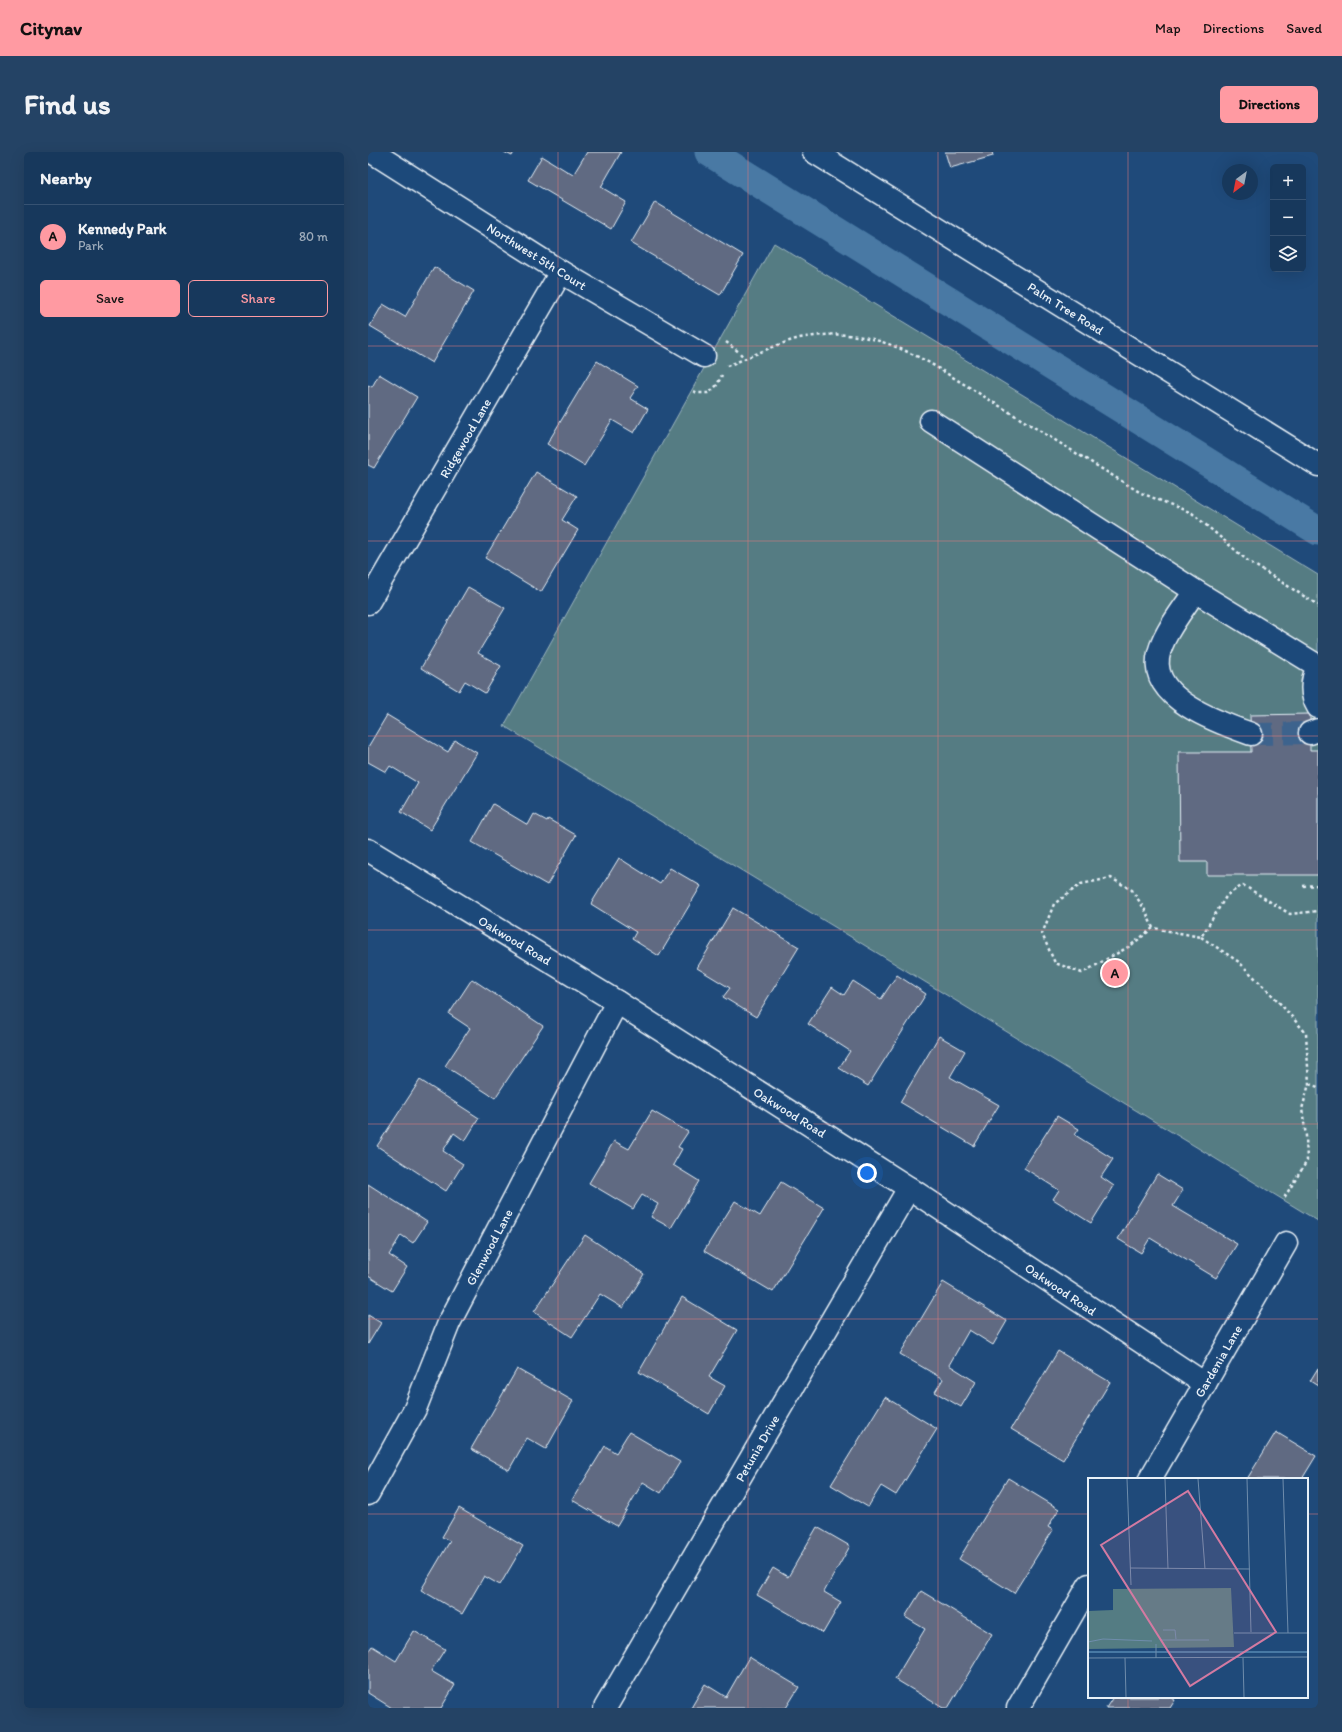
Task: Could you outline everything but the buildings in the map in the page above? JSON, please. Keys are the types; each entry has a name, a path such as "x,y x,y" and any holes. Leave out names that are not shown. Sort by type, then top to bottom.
{"street":[{"name":"Northwest 5th Court","path":"372,152 561,272 713,362"},
{"name":"Palm Tree Road","path":"814,152 1318,465"},
{"name":"Ridgewood Lane","path":"368,603 561,272"},
{"path":"931,421 1195,591 1318,666 1313,679 1313,692 1318,707"},
{"path":"1195,591 1164,639 1158,657 1158,669 1164,684 1176,697 1211,720 1251,734"},
{"name":"Oakwood Road","path":"368,850 617,1002 909,1188 1205,1384"},
{"name":"Glenwood Lane","path":"368,1494 415,1409 449,1323 617,1002"},
{"name":"Petunia Drive","path":"605,1708 909,1188"},
{"name":"Gardenia Lane","path":"1151,1478 1286,1243"},
{"path":"1018,1708 1088,1587"}],"path":[{"path":"713,362 727,366 796,339 824,335 850,334 874,339 900,348 928,362 1141,493 1192,512 1248,561 1318,605"},
{"path":"722,340 739,352 745,359"},
{"path":"694,391 697,393 708,393 717,385 727,366"},
{"path":"1153,928 1145,910 1132,890 1111,878 1081,884 1054,904 1042,934 1055,963 1082,973 1130,946 1153,928 1201,938 1239,962 1277,1000 1306,1034 1309,1084 1302,1109 1306,1136 1307,1160 1284,1198"},
{"path":"1201,938 1227,895 1243,885 1290,914 1318,911"},
{"path":"1303,886 1318,885"},
{"path":"1309,1084 1318,1087"}],"green space":[{"path":"774,243 1318,575 1318,1221 504,726"}],"waterway":[{"path":"709,152 1318,531"}],"tunnel":[{"path":"1251,734 1310,733"}],"place":[{"name":"Kennedy Park","path":"1115,973"}]}
